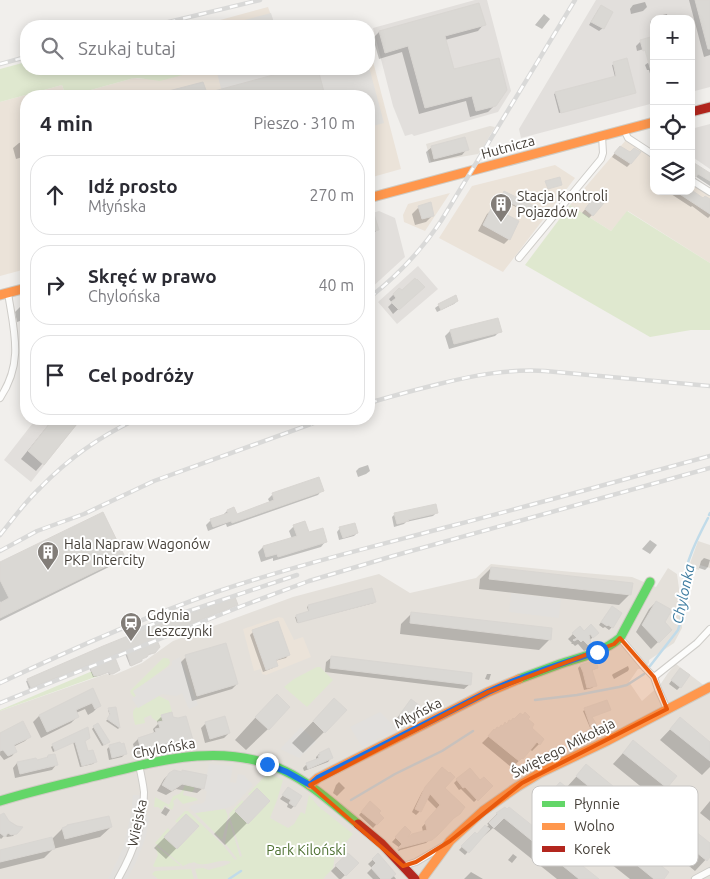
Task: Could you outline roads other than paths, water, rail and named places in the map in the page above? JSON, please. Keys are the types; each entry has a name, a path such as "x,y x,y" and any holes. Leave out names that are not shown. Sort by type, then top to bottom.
{"street":[{"path":"695,111 710,107"},
{"name":"Hutnicza","path":"375,196 650,123"},
{"path":"624,130 628,138 650,152"},
{"path":"519,258 601,159 603,153 602,136"},
{"path":"695,183 710,192"},
{"path":"0,398 10,381 14,367 16,342 4,294 20,290"},
{"name":"Młyńska","path":"310,785 318,778 488,692 551,667 601,651 614,644 620,638 650,582"},
{"path":"654,677 698,643 710,629"},
{"path":"620,638 654,677 667,709"},
{"name":"Świętego Mikołaja","path":"404,866 416,862 450,841 483,811 522,784 710,687"},
{"name":"Chylońska","path":"0,801 139,765 190,755 212,754 244,758 273,766 310,785 382,844 415,879"},
{"name":"Wiejska","path":"118,879 132,850 140,826 144,792 139,765"},
{"name":"Świętego Mikołaja","path":"422,879 450,841"},
{"path":"695,879 710,872"}],"waterway":[{"name":"Chylonka","path":"650,666 678,630 681,619 683,584 689,559 708,518"},
{"name":"Chylonka","path":"535,700 619,687 627,685 644,674"},
{"name":"Chylonka","path":"351,800 395,774 442,751 473,731"},
{"name":"Chylonka","path":"229,879 241,871"}],"railway":[{"path":"177,20 260,0"},
{"path":"375,293 408,263 441,221 575,0"},
{"path":"0,64 20,59"},
{"path":"375,401 466,378 518,371 545,371 710,386"},
{"path":"0,535 29,499 62,467 85,449 125,425"},
{"path":"0,551 37,531 84,514 154,481 308,425"},
{"path":"0,683 81,646 219,591 337,556 710,456"},
{"path":"0,703 309,581 710,468"},
{"path":"132,632 297,575"}],"place":[{"name":"Stacja Kontroli Pojazdów","path":"501,223"},
{"name":"Hala Napraw Wagonów PKP Intercity","path":"48,571"},
{"name":"Gdynia Leszczynki","path":"131,642"}],"park label":[{"name":"Park Kiloński","path":"306,850"}]}
